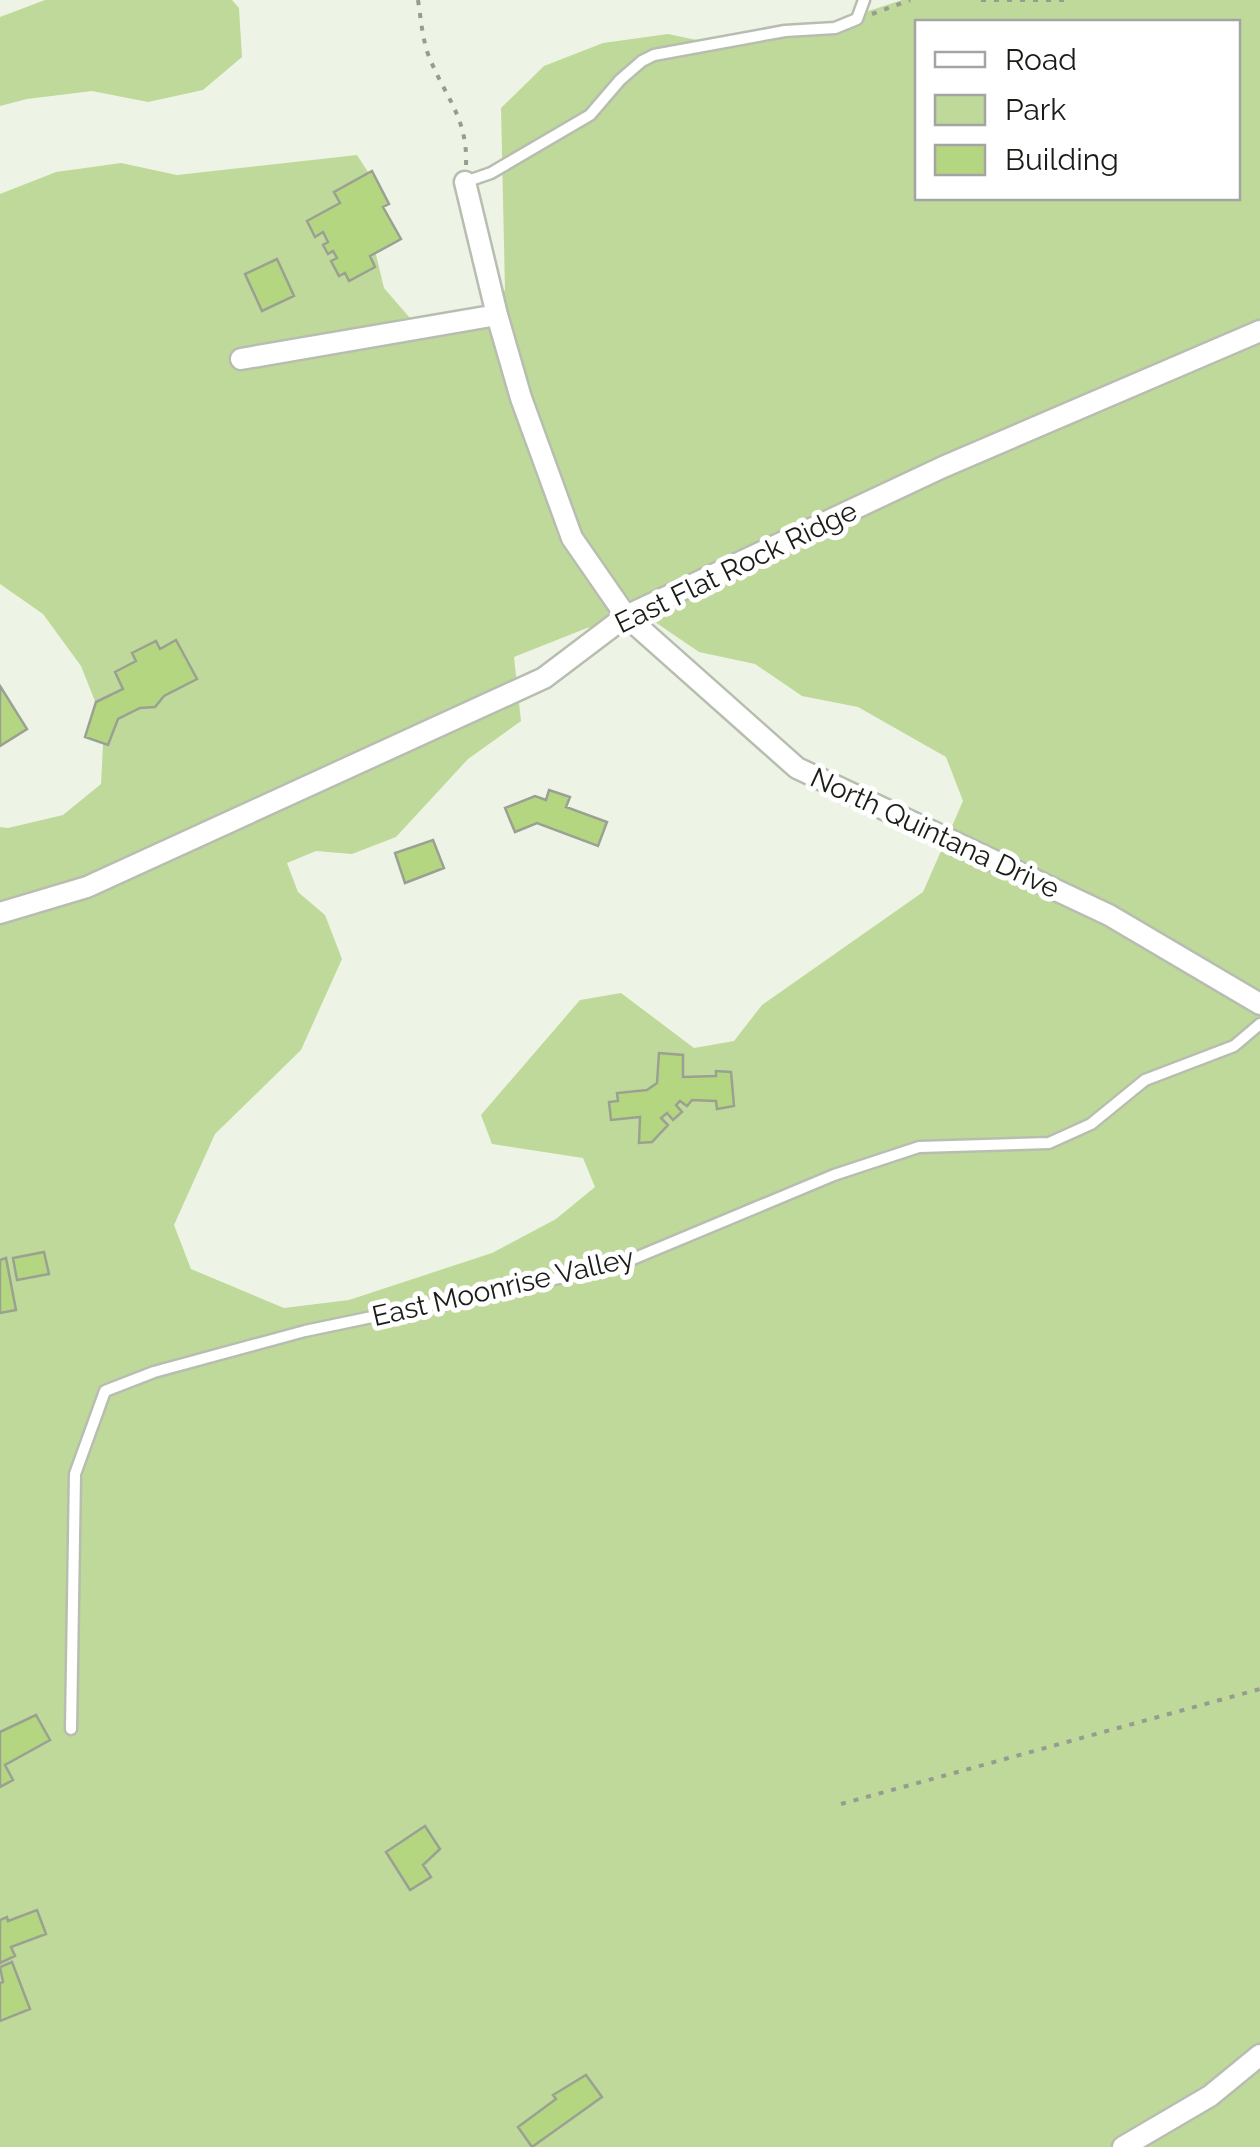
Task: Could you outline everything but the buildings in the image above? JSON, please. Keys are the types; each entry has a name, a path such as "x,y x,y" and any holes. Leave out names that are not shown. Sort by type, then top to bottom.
{"street":[{"name":"North Quintana Drive","path":"465,182 497,315 572,538 626,616 797,768 1109,916 1260,1004"},
{"path":"241,359 497,315"},
{"name":"East Flat Rock Ridge","path":"0,913 87,887 544,678 626,616 943,467 1260,331"},
{"path":"1123,2147 1210,2096 1260,2055"}],"lane":[{"path":"465,182 490,173 590,114 642,60 785,31 835,28 857,19 864,0"},
{"name":"East Moonrise Valley","path":"71,1728 75,1474 104,1391 154,1372 305,1331 616,1266 834,1174 919,1147 1048,1143 1091,1124 1146,1080 1234,1046 1260,1024"}],"path":[{"path":"418,0 421,32 429,57 462,126 465,182"},
{"path":"857,19 910,0"},
{"path":"982,0 1070,0"},
{"path":"841,1804 1260,1688"}],"green space":[{"path":"45,0 232,0 239,8 242,57 203,90 148,102 92,91 0,106 0,17"},
{"path":"902,0 1260,0 1260,2147 0,2147 0,827 63,815 101,784 104,724 81,666 43,614 0,584 0,194 56,172 121,163 177,175 357,155 379,189 371,234 384,288 416,325 466,323 505,290 501,108 544,66 603,43 668,34 725,46 789,37","holes":["652,620 699,652 755,664 802,696 858,707 946,757 963,801 923,892 762,1005 734,1041 694,1048 621,993 580,1000 481,1115 492,1144 583,1158 595,1187 556,1219 492,1253 349,1300 284,1308 191,1269 174,1225 215,1134 301,1050 342,959 325,915 298,892 287,863 316,851 352,854 396,837 468,759 521,721 514,657 587,628"]}]}
